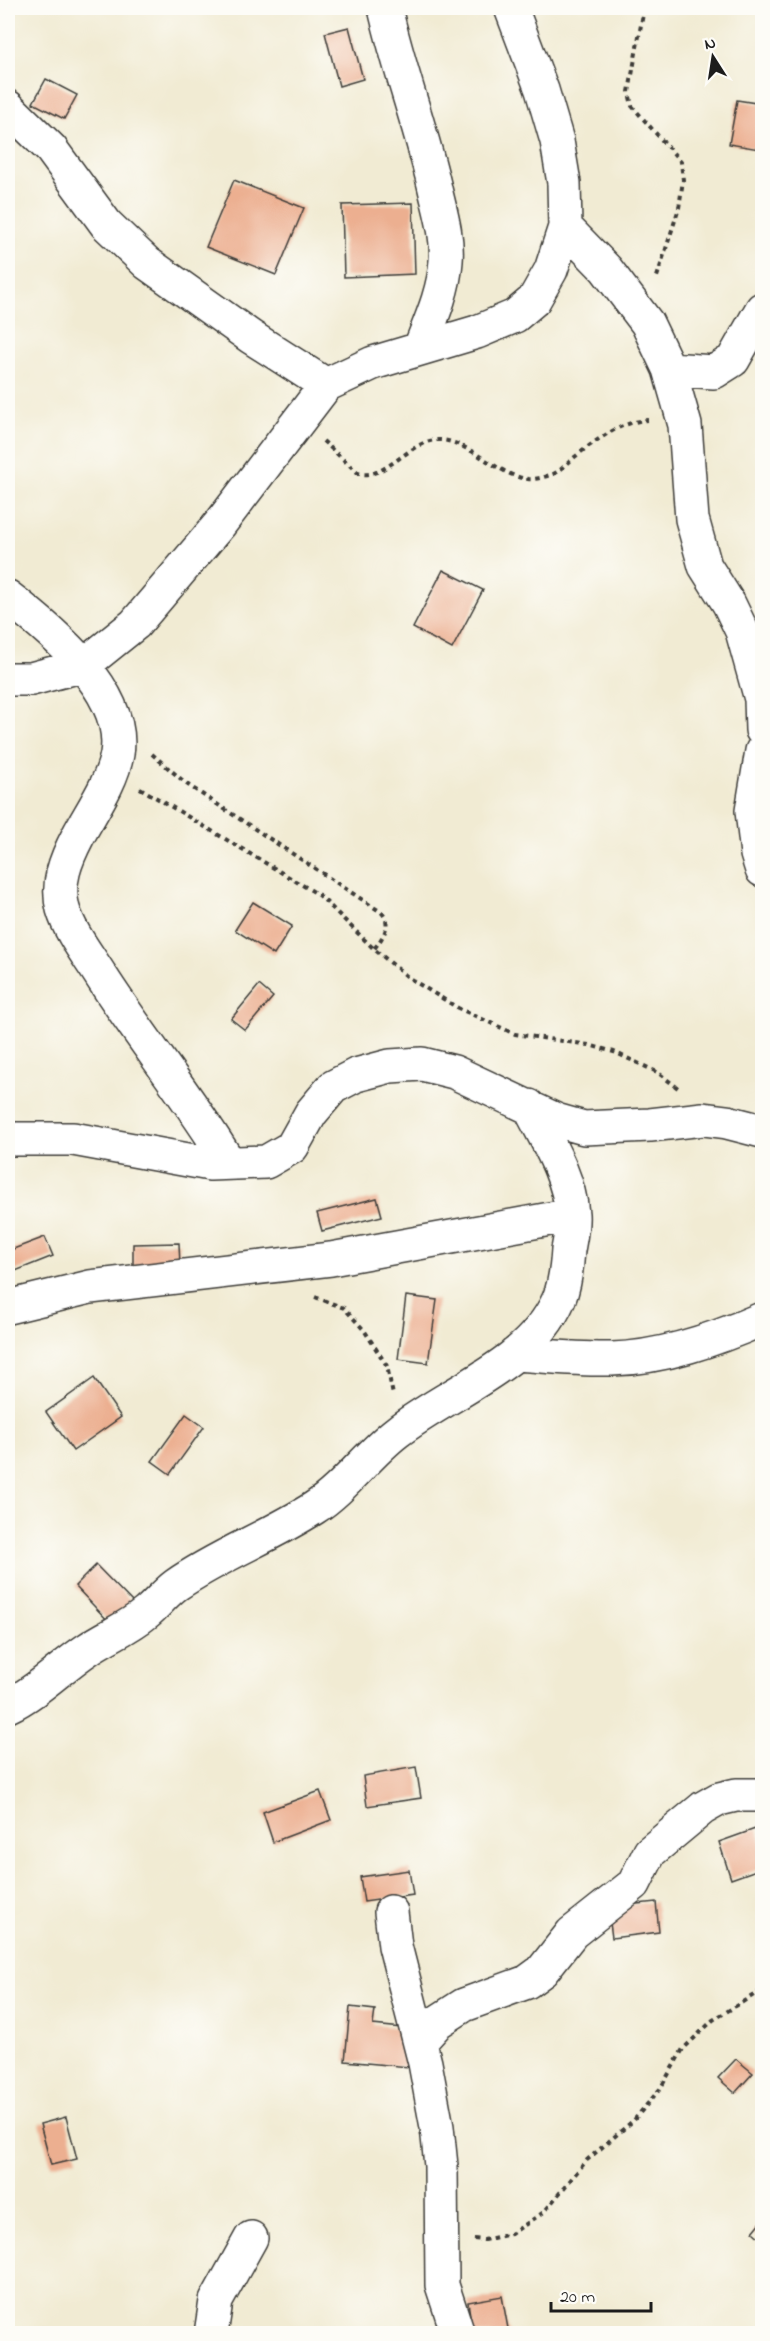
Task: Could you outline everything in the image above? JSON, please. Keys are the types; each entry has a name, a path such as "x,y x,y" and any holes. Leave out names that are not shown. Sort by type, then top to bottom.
{"street":[{"path":"385,8 393,44 432,175 445,241 446,260 441,294 420,348"},
{"path":"8,679 31,679 84,665 135,624 170,586 326,385 373,363 477,332 516,316 534,300 551,270 565,226 564,183 557,141 542,90 511,8"},
{"path":"8,107 51,149 106,224 147,263 251,338 326,385"},
{"path":"565,226 606,269 643,318 669,369 683,418 692,519 705,566 729,604 742,631 761,699 762,730"},
{"path":"669,369 714,372 734,360 762,309"},
{"path":"8,597 84,665 107,702 115,722 118,739 117,755 111,771 74,843 60,881 63,909 76,937 110,991 206,1124 230,1163"},
{"path":"762,751 752,811 757,854 762,870"},
{"path":"8,1139 73,1138 210,1164 266,1162 292,1147 311,1113 333,1087 356,1075 390,1066 422,1064 454,1072 556,1120 584,1128 650,1125 703,1119 762,1131"},
{"path":"8,1706 21,1700 91,1648 126,1629 174,1587 208,1565 269,1536 316,1507 397,1432 515,1354 542,1328 559,1298 567,1267 572,1215 567,1186 553,1152 529,1106"},
{"path":"8,1307 90,1287 331,1259 572,1215"},
{"path":"515,1354 574,1358 635,1357 684,1347 734,1331 762,1319"},
{"path":"420,2042 439,2021 465,2005 527,1982 542,1971 572,1932 634,1884 650,1852 703,1808 719,1799 736,1795 762,1795"},
{"path":"391,1912 395,1946 420,2042 437,2127 441,2166 442,2285 458,2334"},
{"path":"211,2334 216,2301 250,2238"}],"path":[{"path":"643,318 679,208 683,180 681,162 632,106 629,92 644,8"},
{"path":"300,420 358,473 365,476 376,472 423,443 435,440 450,441 512,474 528,479 554,474 580,452 615,429 640,420 683,418"},
{"path":"115,722 188,785 381,912 388,924 374,949"},
{"path":"111,771 319,895 374,949 409,978 458,1008 515,1034 543,1040 589,1045 614,1052 657,1072 720,1121"},
{"path":"308,1294 344,1308 364,1330 387,1366 397,1432"},
{"path":"440,2236 484,2240 511,2234 544,2212 587,2160 634,2120 660,2089 683,2049 713,2020 762,1990"}],"building":[{"path":"349,27 363,79 339,86 325,33"},
{"path":"46,79 77,95 64,119 33,103"},
{"path":"737,100 762,104 759,149 729,144"},
{"path":"234,180 304,208 276,275 206,247"},
{"path":"413,203 415,274 344,277 342,205"},
{"path":"443,570 483,590 452,649 413,628"},
{"path":"253,902 292,926 274,955 235,930"},
{"path":"259,985 273,997 245,1030 231,1019"},
{"path":"377,1198 382,1216 322,1231 317,1213"},
{"path":"45,1237 53,1256 8,1274 8,1251"},
{"path":"179,1243 180,1266 133,1267 133,1244"},
{"path":"406,1296 437,1300 428,1363 398,1359"},
{"path":"94,1378 121,1417 73,1451 46,1412"},
{"path":"186,1414 204,1427 170,1474 152,1461"},
{"path":"96,1565 134,1604 112,1625 75,1586"},
{"path":"416,1767 421,1798 367,1806 363,1776"},
{"path":"320,1791 331,1820 273,1842 263,1812"},
{"path":"758,1828 762,1843 762,1868 731,1879 719,1842"},
{"path":"409,1870 413,1895 364,1902 360,1877"},
{"path":"656,1902 659,1932 612,1938 608,1907"},
{"path":"350,2007 375,2010 373,2025 412,2029 409,2067 345,2061"},
{"path":"736,2059 753,2073 735,2093 718,2078"},
{"path":"66,2117 77,2159 51,2165 40,2124"},
{"path":"762,2221 762,2240 753,2232"},
{"path":"502,2296 509,2334 473,2334 468,2302"}]}
